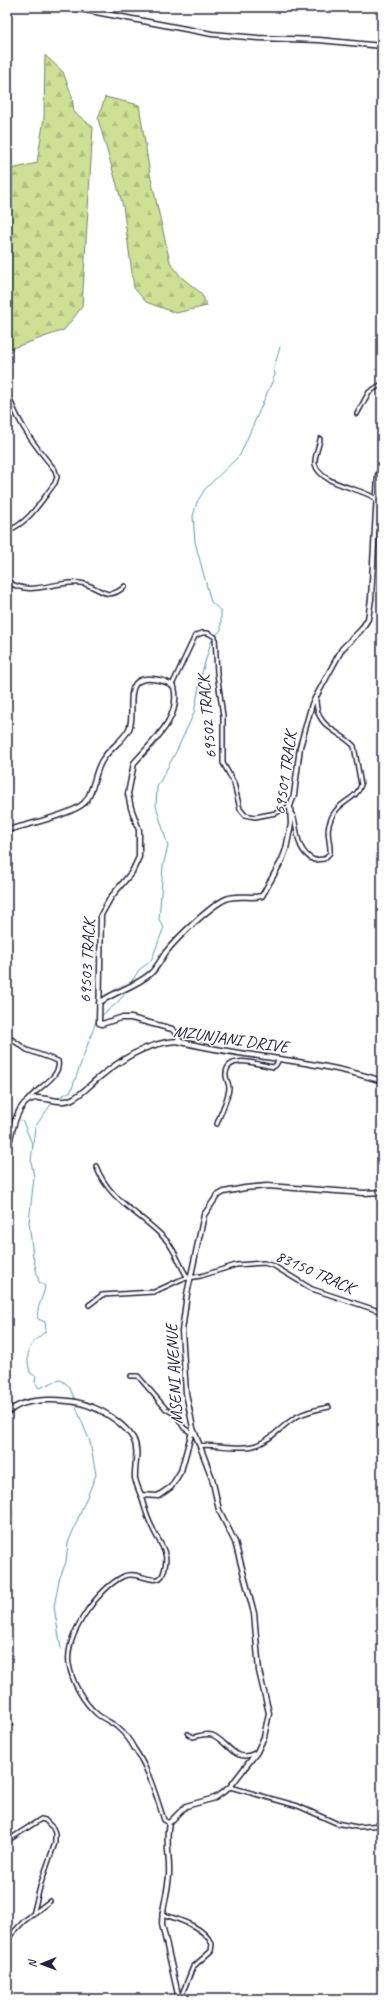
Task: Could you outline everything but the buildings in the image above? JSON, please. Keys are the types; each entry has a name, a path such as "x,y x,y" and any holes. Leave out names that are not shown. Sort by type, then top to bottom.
{"street":[{"path":"68,7 212,34 258,38 319,40 382,46"},
{"path":"357,414 369,392 382,384"},
{"path":"7,530 16,527 27,519 55,483 57,477 55,470 25,432 10,399"},
{"path":"320,439 315,463 320,472 334,481 366,493 376,499"},
{"name":"69501 TRACK","path":"99,1003 120,990 139,982 151,973 173,944 209,909 226,899 236,896 262,896 282,860 286,849 291,824 290,806 294,795 300,747 306,721 316,695 342,649 361,630 368,619 371,599 378,475 382,465"},
{"path":"7,581 24,589 81,583 112,594 118,593 125,586"},
{"name":"69502 TRACK","path":"172,685 193,640 198,633 208,633 215,637 216,661 224,723 224,763 234,783 240,809 245,815 255,817 276,813 290,806"},
{"path":"7,830 82,806 88,797 102,759 125,735 130,727 131,696 134,686 138,682 145,679 167,682 172,685"},
{"name":"69503 TRACK","path":"172,685 175,689 175,702 170,719 162,732 134,763 132,770 128,794 131,808 140,830 139,857 132,872 111,897 101,915 98,1014 100,1023 107,1024 120,1018 131,1018 172,1029 178,1036 179,1040 177,1041"},
{"path":"290,813 294,817 297,839 303,851 312,859 323,860 330,853 328,830 334,812 340,805 356,794 361,785 354,746 329,728 318,715 316,695"},
{"path":"7,1036 27,1050 58,1061 58,1069 54,1075 32,1094 21,1108 7,1152"},
{"name":"MZUNJANI DRIVE","path":"27,1101 39,1097 58,1101 71,1100 111,1069 144,1047 177,1041 196,1046 341,1069 382,1081"},
{"path":"218,1124 229,1089 226,1080 226,1071 230,1064 238,1061 272,1067 276,1065 279,1058"},
{"path":"96,1166 100,1176 114,1196 167,1241 189,1278"},
{"name":"MSENI AVENUE","path":"141,1495 158,1496 171,1487 181,1471 192,1430 185,1381 182,1331 189,1278 204,1215 217,1196 224,1192 257,1186 364,1193 382,1192"},
{"name":"83150 TRACK","path":"88,1305 102,1295 154,1292 189,1278 236,1265 268,1264 312,1289 382,1312"},
{"path":"131,1376 138,1376 166,1409 176,1415 184,1428 192,1430 200,1446 212,1478 219,1510 235,1542 254,1613 259,1671 269,1713 264,1737 257,1752 230,1787 215,1798 186,1806 169,1823 167,1847 170,1873 168,1890 162,1914 163,1932 181,1998"},
{"path":"7,1414 19,1405 39,1400 82,1403 103,1412 125,1428 134,1440 137,1454 135,1478 148,1519 166,1556 163,1574 160,1578 155,1580 140,1575 125,1576 107,1588 90,1605 85,1614 70,1647 69,1662 81,1696 97,1714 116,1726 140,1755 158,1797 164,1820 169,1823"},
{"path":"200,1446 205,1444 223,1448 253,1446 277,1432 295,1418 310,1411 329,1408"},
{"path":"7,1500 9,1513 7,1543"},
{"path":"188,1734 193,1737 206,1735 213,1736 229,1750 238,1755 248,1756 257,1752"},
{"path":"230,1787 298,1806 336,1823 357,1827 382,1825"},
{"path":"7,1841 41,1819 47,1821 55,1833 55,1847 41,1883 33,1915"},
{"path":"7,1939 24,1921 50,1901"},
{"path":"162,1914 190,1924 212,1944 210,1951 193,1967 181,1998"}],"green space":[{"path":"45,55 63,72 72,96 74,112 93,127 82,307 64,330 7,350 7,170 37,163 44,118"},
{"path":"105,97 139,105 150,174 170,262 181,277 201,293 207,306 176,313 146,302 134,288 123,206 98,119"}],"waterway":[{"path":"216,635 221,630 221,611 211,602 195,542 193,516 197,502 205,489 240,455 275,375 274,368 280,347"},
{"path":"130,984 139,970 151,961 164,927 159,920 163,866 168,846 156,806 157,787 176,752 194,713 201,676 211,642 214,638"},
{"path":"100,1017 118,1002 128,990"},
{"path":"56,1099 71,1091 96,1021"},
{"path":"52,1103 35,1127 31,1161 34,1177 29,1222 33,1256 39,1282 45,1286 37,1315 38,1319 45,1322 46,1331 29,1349 28,1359 30,1373 36,1376 35,1382 39,1388 61,1380 69,1386 75,1400"},
{"path":"7,1127 12,1118"},
{"path":"21,1120 33,1146"},
{"path":"61,1649 54,1607 59,1580 66,1562 68,1543 96,1475 90,1442 76,1407"}]}
